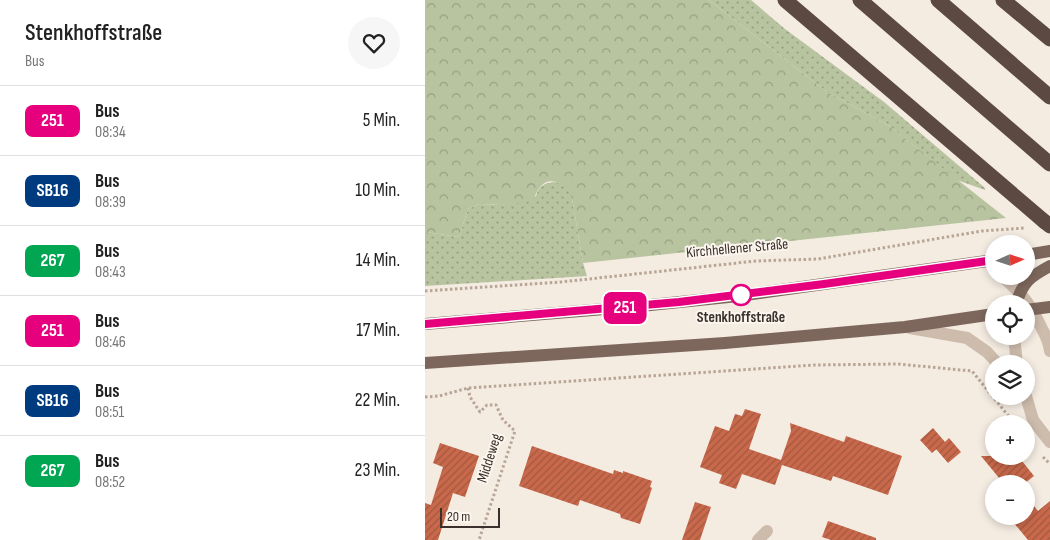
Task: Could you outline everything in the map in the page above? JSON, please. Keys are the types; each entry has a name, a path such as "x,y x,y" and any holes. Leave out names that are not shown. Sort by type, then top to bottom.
{"highway":[{"path":"785,0 1048,224"},
{"path":"861,0 1050,164"},
{"path":"938,0 1050,97"},
{"path":"1003,0 1050,39"},
{"path":"1015,0 1050,36"}],"main road":[{"path":"1035,254 1050,251"},
{"path":"425,324 650,305 985,264"},
{"path":"1019,295 1025,282 1034,274 1050,266"},
{"path":"1035,308 1050,307"},
{"path":"425,363 715,344 905,327 985,315"}],"street":[{"path":"1035,318 1049,344 1050,351"},
{"path":"905,327 967,338 990,355"},
{"path":"1035,423 1050,442"}],"path":[{"name":"Kirchhellener Straße","path":"425,292 561,282 757,261 818,259 982,231 1029,228"},
{"path":"425,397 439,396 468,388 815,365 898,364 972,371 1008,415"},
{"name":"Middeweg","path":"468,388 470,398 480,412 487,405 496,405 503,420 515,431 479,540"}],"green space":[{"path":"425,0 709,0 827,92 888,125 1006,218 583,263 572,198 565,188 552,181 542,185 533,201 501,205 479,204 468,209 459,237 425,232"},
{"path":"709,0 751,0 785,29 884,102 985,188 985,190 957,180 888,125 827,92"},
{"path":"554,182 561,183 568,190 572,198 587,276 425,286 425,232 459,237 468,209 479,204 501,205 536,196 542,186"}],"building":[{"path":"745,409 761,414 749,449 781,460 791,431 790,423 844,442 846,436 902,456 888,495 833,476 831,481 782,465 775,485 742,474 736,489 719,483 722,475 700,467 715,426 729,431 735,414 742,416"},
{"path":"933,428 945,442 949,438 961,452 948,463 936,449 932,453 920,440"},
{"path":"440,443 479,456 465,497 453,493 438,540 425,540 425,503 431,505 443,467 433,463"},
{"path":"532,446 613,474 614,470 623,473 623,471 652,481 650,487 652,488 640,524 621,518 620,514 580,500 578,506 519,486"},
{"path":"988,465 1025,465 1033,475 997,475"},
{"path":"1050,501 1050,540 1028,540 1016,525 1035,525 1035,507 1038,511"},
{"path":"695,502 711,507 700,540 682,540"},
{"path":"828,521 876,538 876,540 831,540 822,537"}],"bus line":[{"name":"251","path":"425,324 738,296 985,261"}],"place":[{"name":"Stenkhoffstraße","path":"741,295"}]}
